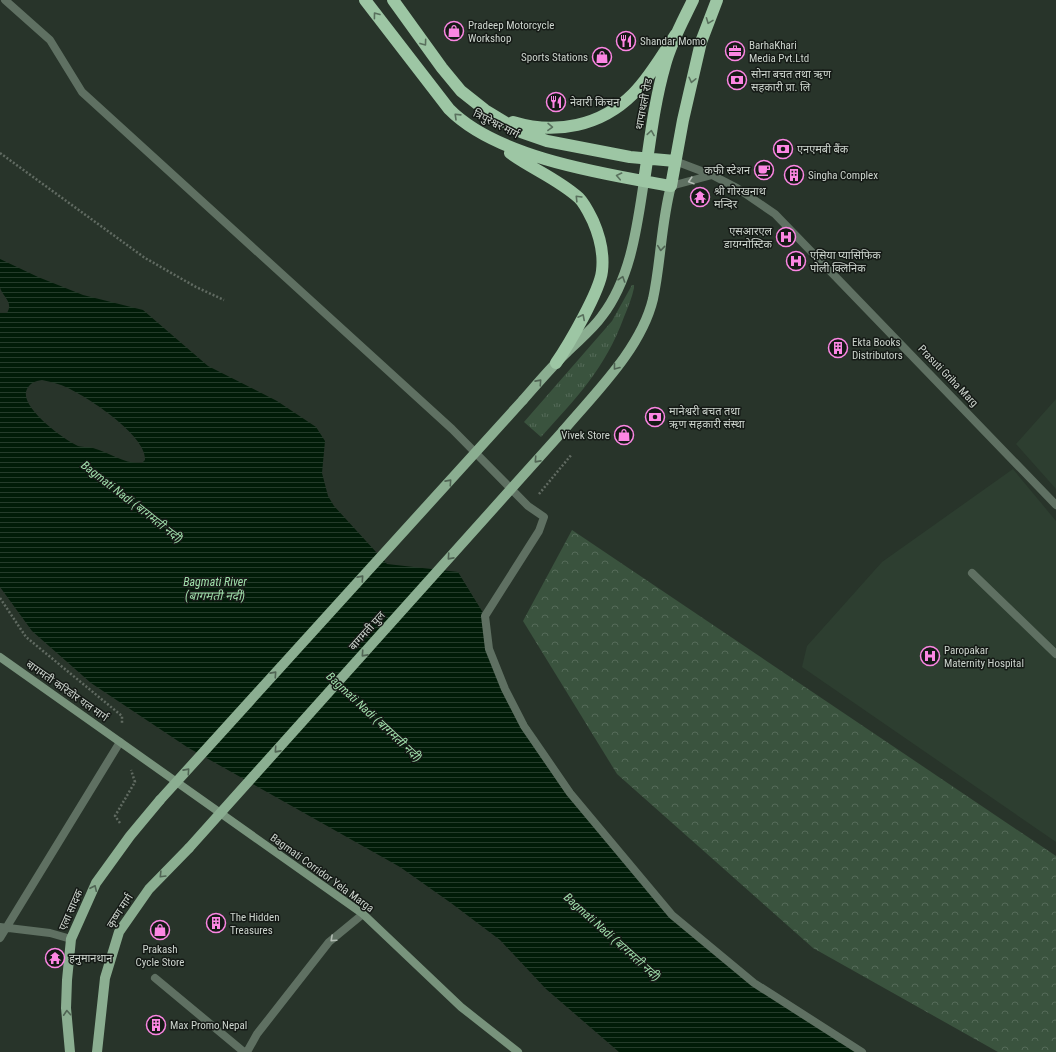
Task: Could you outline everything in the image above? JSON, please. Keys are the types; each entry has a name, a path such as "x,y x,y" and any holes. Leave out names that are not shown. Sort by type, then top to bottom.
{"highway":[{"name":"त्रिपुरेश्वर मार्ग","path":"365,0 449,109 460,120 489,137 537,158 671,186"},
{"name":"त्रिपुरेश्वर मार्ग","path":"393,0 450,78 472,101 521,132 547,141 647,160 675,161"},
{"path":"498,118 522,125 552,128 575,127 603,117 633,94 676,34 693,0"},
{"path":"671,186 701,42 717,0"},
{"name":"थापाथली रोड","path":"644,181 651,130 665,65 676,34"},
{"path":"489,137 512,155 564,185 580,199 593,222 600,242 603,256 602,273 577,328 556,363"}],"main road":[{"path":"556,363 602,317 618,289 628,263 639,217 644,181"},
{"name":"बागमती पुल","path":"189,848 563,431 629,351 645,322 652,300 659,268 665,209 671,186"},
{"name":"एला सादक","path":"70,1052 67,980 71,939 96,883 130,836 160,800 556,363"},
{"name":"बागमती करिडोर यल मार्ग","path":"0,657 120,742"},
{"name":"Bagmati Corridor Yela Marga","path":"120,742 363,914 461,1007 518,1052"},
{"name":"कृष्ण मार्ग","path":"97,1052 105,978 119,932 149,889 189,848"}],"street":[{"path":"5,0 50,40 82,92 446,424 528,506 544,517 539,531 485,616 489,649 505,689 524,726 570,793 672,915 754,983 862,1052"},
{"name":"Prasuti Griha Marg","path":"675,161 712,175 738,188 775,214 1056,505"},
{"path":"671,186 712,175"},
{"path":"972,573 1056,654"},
{"path":"0,938 4,927 120,742"},
{"path":"155,978 246,1052 257,1034 329,942 363,914"},
{"path":"4,927 50,933 71,939"}],"path":[{"path":"0,153 145,258 196,287 224,300"},
{"path":"528,506 572,454"},
{"path":"0,598 26,638 122,716 120,742 135,782 124,803"}],"shaded area":[{"path":"1056,399 1056,489 1016,444"},
{"name":"Paropakar Maternity Hospital","path":"1013,469 1056,521 1056,842 802,667 807,646 882,562"}],"green space":[{"path":"632,285 634,285 634,288 630,302 608,352 589,382 541,437 524,422 612,321"},
{"path":"572,530 1056,856 1056,1052 998,1052 813,948 617,774 523,621"}],"water":[{"name":"Bagmati River (बागमती नदी)","path":"0,259 38,277 83,295 143,310 208,366 277,401 316,427 325,441 322,473 328,496 334,506 387,564 458,572 485,616 489,649 505,689 569,788 672,915 754,983 856,1052 619,1052 546,989 500,940 451,903 400,867 187,747 91,683 32,631 0,587 0,313 7,313 9,305 0,287","holes":["42,380 68,388 89,400 115,419 137,440 143,450 145,460 142,463 129,462 93,448 78,446 61,436 35,412 29,404 26,396 28,387 31,384"]}],"place":[{"name":"Pradeep Motorcycle Workshop","path":"454,31"},
{"name":"Shandar Momo","path":"626,41"},
{"name":"BarhaKhari Media Pvt.Ltd","path":"735,51"},
{"name":"Sports Stations","path":"602,57"},
{"name":"सोना बचत तथा ऋण सहकारी प्रा. लि","path":"737,80"},
{"name":"नेवारी किचन","path":"556,102"},
{"name":"एनएमबी बैंक","path":"783,149"},
{"name":"कफी स्टेशन","path":"764,170"},
{"name":"Singha Complex","path":"794,175"},
{"name":"श्री गोरखनाथ मन्दिर","path":"700,197"},
{"name":"एसआरएल डायग्नोस्टिक","path":"786,237"},
{"name":"एसिया प्यासिफिक पोली क्लिनिक","path":"796,261"},
{"name":"Ekta Books Distributors","path":"838,348"},
{"name":"मानेश्वरी बचत तथा ऋण सहकारी संस्था","path":"655,417"},
{"name":"Vivek Store","path":"624,435"},
{"name":"Paropakar Maternity Hospital","path":"930,656"},
{"name":"The Hidden Treasures","path":"216,923"},
{"name":"Prakash Cycle Store","path":"160,930"},
{"name":"हनुमानथान","path":"55,958"},
{"name":"Max Promo Nepal","path":"156,1025"}],"water label":[{"name":"Bagmati Nadi (बागमती नदी)","path":"132,502"},
{"name":"Bagmati Nadi (बागमती नदी)","path":"374,717"},
{"name":"Bagmati Nadi (बागमती नदी)","path":"612,937"}]}
